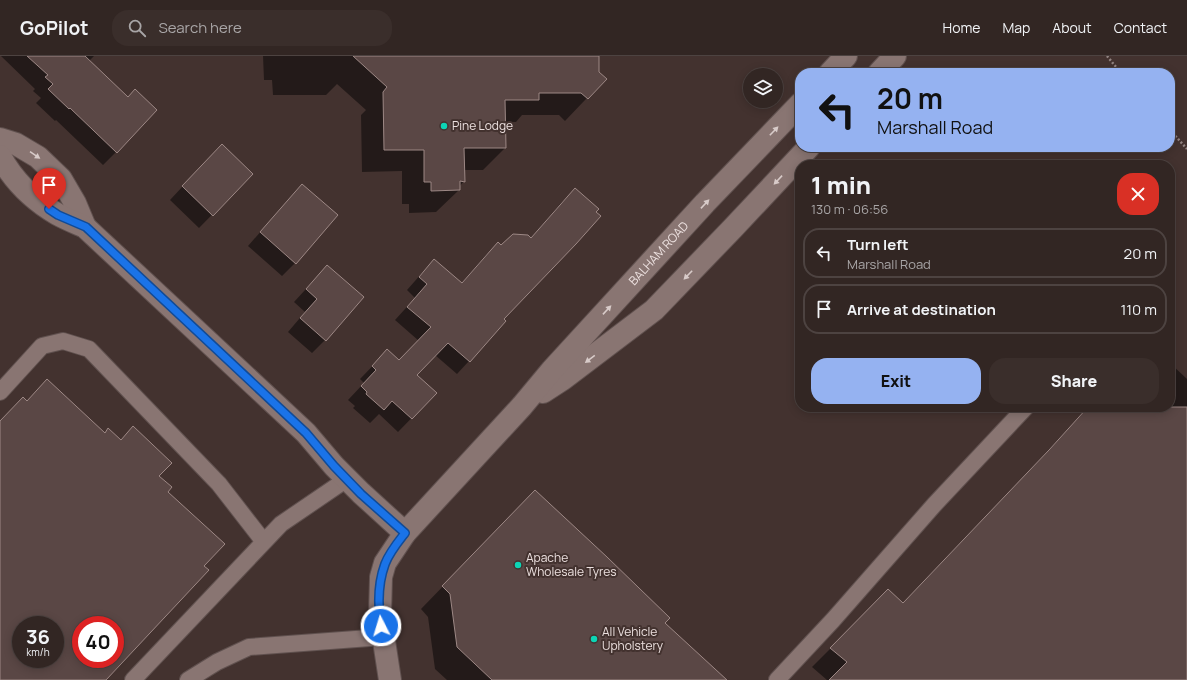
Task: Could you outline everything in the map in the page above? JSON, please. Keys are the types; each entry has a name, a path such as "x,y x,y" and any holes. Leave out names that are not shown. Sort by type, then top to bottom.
{"street":[{"path":"835,68 846,56"},
{"path":"884,68 895,56"},
{"name":"BALHAM ROAD","path":"390,680 380,615 381,577 385,563 405,533 706,203 795,109"},
{"path":"0,139 16,144 38,157 61,179 86,227"},
{"name":"BALHAM ROAD","path":"797,160 804,152"},
{"path":"0,156 20,185 39,203 58,215 86,227 306,433 361,494 405,533"},
{"name":"BALHAM ROAD","path":"522,406 563,379 654,310 734,228 795,162"}],"lane":[{"path":"0,392 42,346 62,341 89,349 219,484 264,542"},
{"path":"777,680 833,620 934,504 1021,412"},
{"path":"133,680 281,524 347,479"},
{"path":"188,680 217,662 249,647 383,637"}],"path":[{"path":"1107,56 1117,68"},
{"path":"1175,136 1187,149"}],"building":[{"path":"27,56 85,56 128,97 135,89 157,110 117,153 48,89 53,84 45,77 48,75"},
{"name":"Pine Lodge","path":"353,56 599,56 599,72 607,79 588,99 581,93 539,93 539,100 505,100 506,148 464,148 465,182 460,181 460,190 431,191 431,182 424,182 424,150 384,150 383,92 387,87"},
{"path":"222,144 253,174 213,216 182,186"},
{"path":"302,184 338,215 296,264 260,232"},
{"path":"575,188 599,209 596,212 601,216 504,319 506,321 470,362 448,343 417,375 437,393 412,419 392,401 384,410 366,394 367,392 361,386 376,370 372,366 387,349 399,360 431,327 407,307 427,284 419,277 434,259 462,283 498,242 501,245 513,234 528,235 531,238"},
{"path":"327,265 364,297 326,341 300,318 317,299 306,289"},
{"path":"47,379 105,433 108,428 121,440 133,426 172,463 159,476 172,487 168,492 225,544 204,566 209,570 124,661 124,616 72,616 72,668 117,668 106,680 0,680 0,421 23,397 27,401"},
{"path":"1175,407 1187,407 1187,680 829,680 847,662 830,648 888,589 903,603 1083,412 1175,412"},
{"path":"535,490 670,618 665,623 727,680 492,680 457,647 450,594 442,586"}],"place":[{"name":"Pine Lodge","path":"444,126"},
{"name":"Apache Wholesale Tyres","path":"518,565"},
{"name":"All Vehicle Upholstery","path":"594,639"}],"route":[{"path":"49,209 58,215 86,227 306,433 334,466 361,494 405,533 385,563 381,577 381,626"}]}
